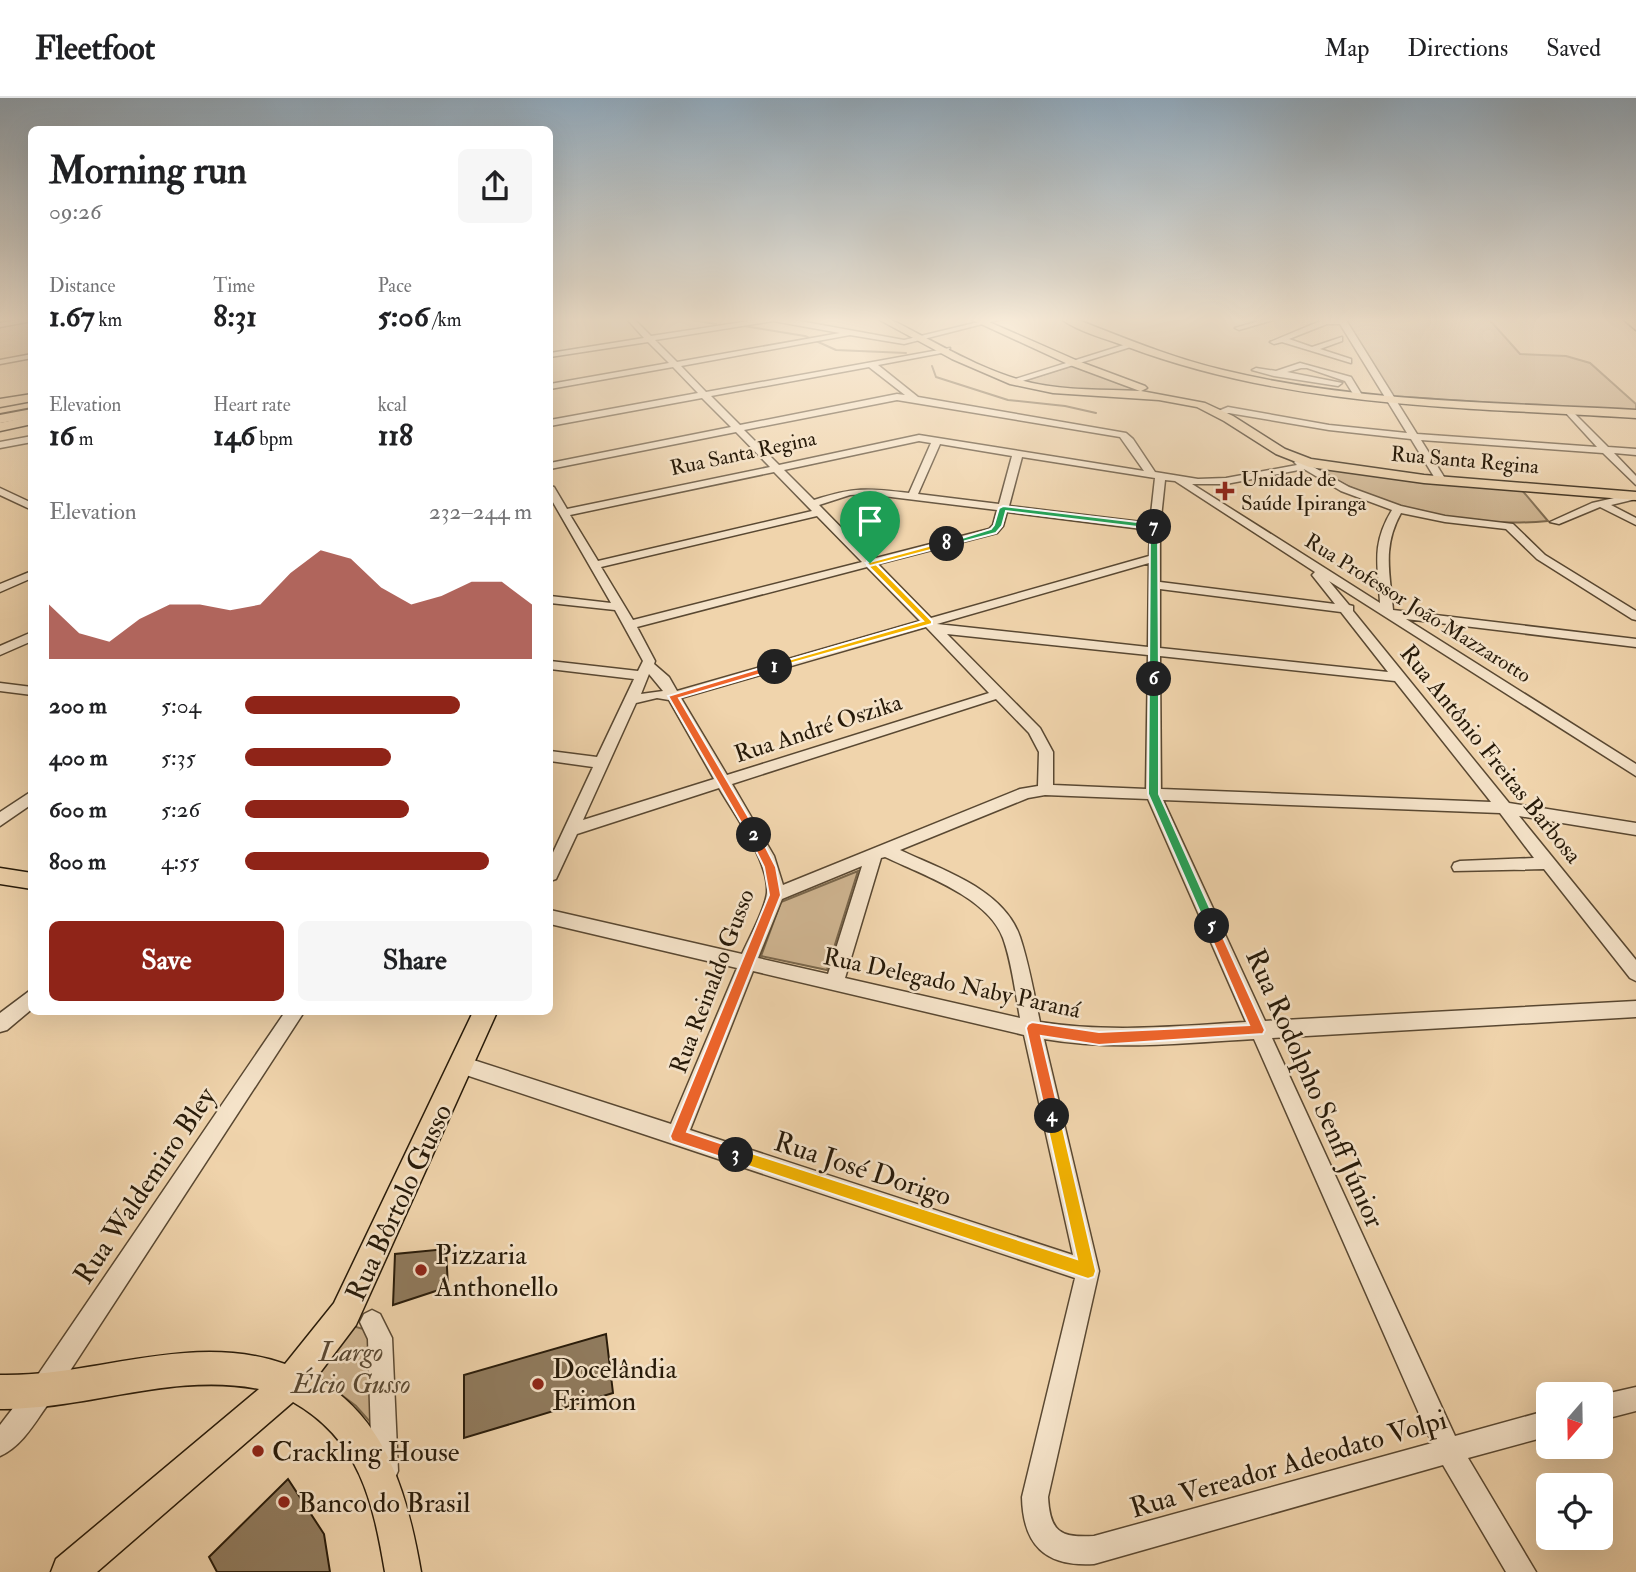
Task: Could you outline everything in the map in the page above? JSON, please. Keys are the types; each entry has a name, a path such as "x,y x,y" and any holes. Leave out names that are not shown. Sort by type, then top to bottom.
{"highway":[{"path":"0,410 28,405"},
{"path":"0,419 28,414"}],"main road":[{"path":"1039,387 1163,397"},
{"path":"1136,387 1163,397"},
{"path":"1304,387 1390,398 1636,414"},
{"name":"Rua Santa Regina","path":"1163,397 1226,412 1292,458 1314,468 1611,499 1636,496"},
{"path":"0,403 28,398"},
{"path":"0,427 28,421"},
{"path":"0,876 28,880"},
{"name":"Rua Bôrtolo Gusso","path":"69,1572 293,1381 324,1346 345,1314 484,1015"},
{"path":"0,1392 42,1391 202,1367 251,1370 293,1381 327,1403 360,1439 375,1466 386,1497 403,1572"}],"street":[{"path":"697,387 1035,730 1044,745 1047,762 1045,790"},
{"path":"553,422 749,387"},
{"path":"900,387 915,399"},
{"path":"1353,387 1358,395"},
{"path":"1383,387 1441,480"},
{"path":"553,465 897,397 1123,435 1164,477"},
{"path":"1568,410 1636,482"},
{"path":"1226,412 1323,428 1636,452"},
{"name":"Rua Santa Regina","path":"557,508 776,468 919,438 1164,477 1218,482 1314,468"},
{"path":"912,496 937,439"},
{"path":"0,445 28,440"},
{"path":"630,625 990,533 998,526 1017,453"},
{"path":"1314,468 1345,489 1398,509 1445,519 1509,526 1541,557 1636,617"},
{"name":"Rua Rodolpho Senff Júnior","path":"1164,477 1155,527 1153,794 1450,1451 1522,1572"},
{"name":"Rua Professor João Mazzarotto","path":"1164,477 1310,564 1636,771"},
{"path":"594,565 816,508 858,491 1155,527"},
{"path":"0,492 28,505"},
{"path":"1555,522 1611,499 1636,522"},
{"path":"553,869 646,671 648,656 557,508"},
{"path":"1387,613 1382,545 1387,528 1398,509"},
{"path":"632,700 657,694 673,696 932,626 1155,558"},
{"name":"Rua Antônio Freitas Barbosa","path":"1310,564 1636,973"},
{"path":"0,588 28,576"},
{"path":"1155,585 1636,643"},
{"path":"553,600 620,607"},
{"path":"932,626 1400,677"},
{"path":"0,651 28,638"},
{"path":"553,665 646,671"},
{"name":"Rua Reinaldo Gusso","path":"646,671 664,680 766,856 774,878 775,895 677,1136"},
{"path":"0,687 28,690"},
{"name":"Rua André Oszika","path":"571,830 999,694"},
{"path":"553,756 603,763"},
{"path":"775,895 1016,797 1045,790 1505,808 1636,829"},
{"path":"0,820 28,799"},
{"path":"834,983 879,852"},
{"path":"879,852 968,891 995,911 1011,936 1088,1271"},
{"path":"1460,867 1548,863"},
{"name":"Rua Delegado Naby Paraná","path":"553,919 1032,1028 1099,1038 1636,1009"},
{"path":"0,1024 28,1000"},
{"name":"Rua Waldemiro Bley","path":"0,1443 42,1391 293,1015"},
{"name":"Rua José Dorigo","path":"461,1065 1088,1271"},
{"name":"Rua Vereador Adeodato Volpi","path":"1088,1271 1035,1497 1035,1512 1046,1539 1059,1548 1075,1552 1094,1550 1536,1427"},
{"path":"372,1322 380,1338 386,1497"},
{"path":"1614,1405 1636,1399"}],"green space":[{"path":"1046,387 1130,387 1138,391"},
{"path":"1387,387 1617,387 1636,404 1636,413 1393,396"},
{"path":"1327,469 1521,489 1548,521 1490,522 1432,514 1376,498 1323,473"},
{"path":"858,871 827,970 761,956 781,902"},
{"name":"Largo Élcio Gusso","path":"349,1325 367,1330 373,1338 379,1432 356,1406 314,1374"}],"building":[{"name":"Pizzaria Anthonello","path":"446,1249 448,1287 393,1305 395,1254"},
{"name":"Docelândia Frimon","path":"606,1334 613,1393 464,1438 464,1375"},
{"name":"Banco do Brasil","path":"288,1479 324,1534 330,1572 217,1572 209,1557"}],"waterway":[{"path":"967,387 1008,400 1065,406 1096,413"}],"place":[{"name":"Unidade de Saúde Ipiranga","path":"1225,491"},
{"name":"Pizzaria Anthonello","path":"421,1270"},
{"name":"Docelândia Frimon","path":"538,1384"},
{"name":"Crackling House","path":"258,1451"},
{"name":"Banco do Brasil","path":"284,1502"}],"route":[{"path":"1003,508 1155,527 1153,794 1259,1030 1099,1038 1061,1035 1032,1028 1088,1271 677,1136 775,895 775,887 766,856 673,696 929,622 870,563 990,533 998,526 1003,508"}]}
